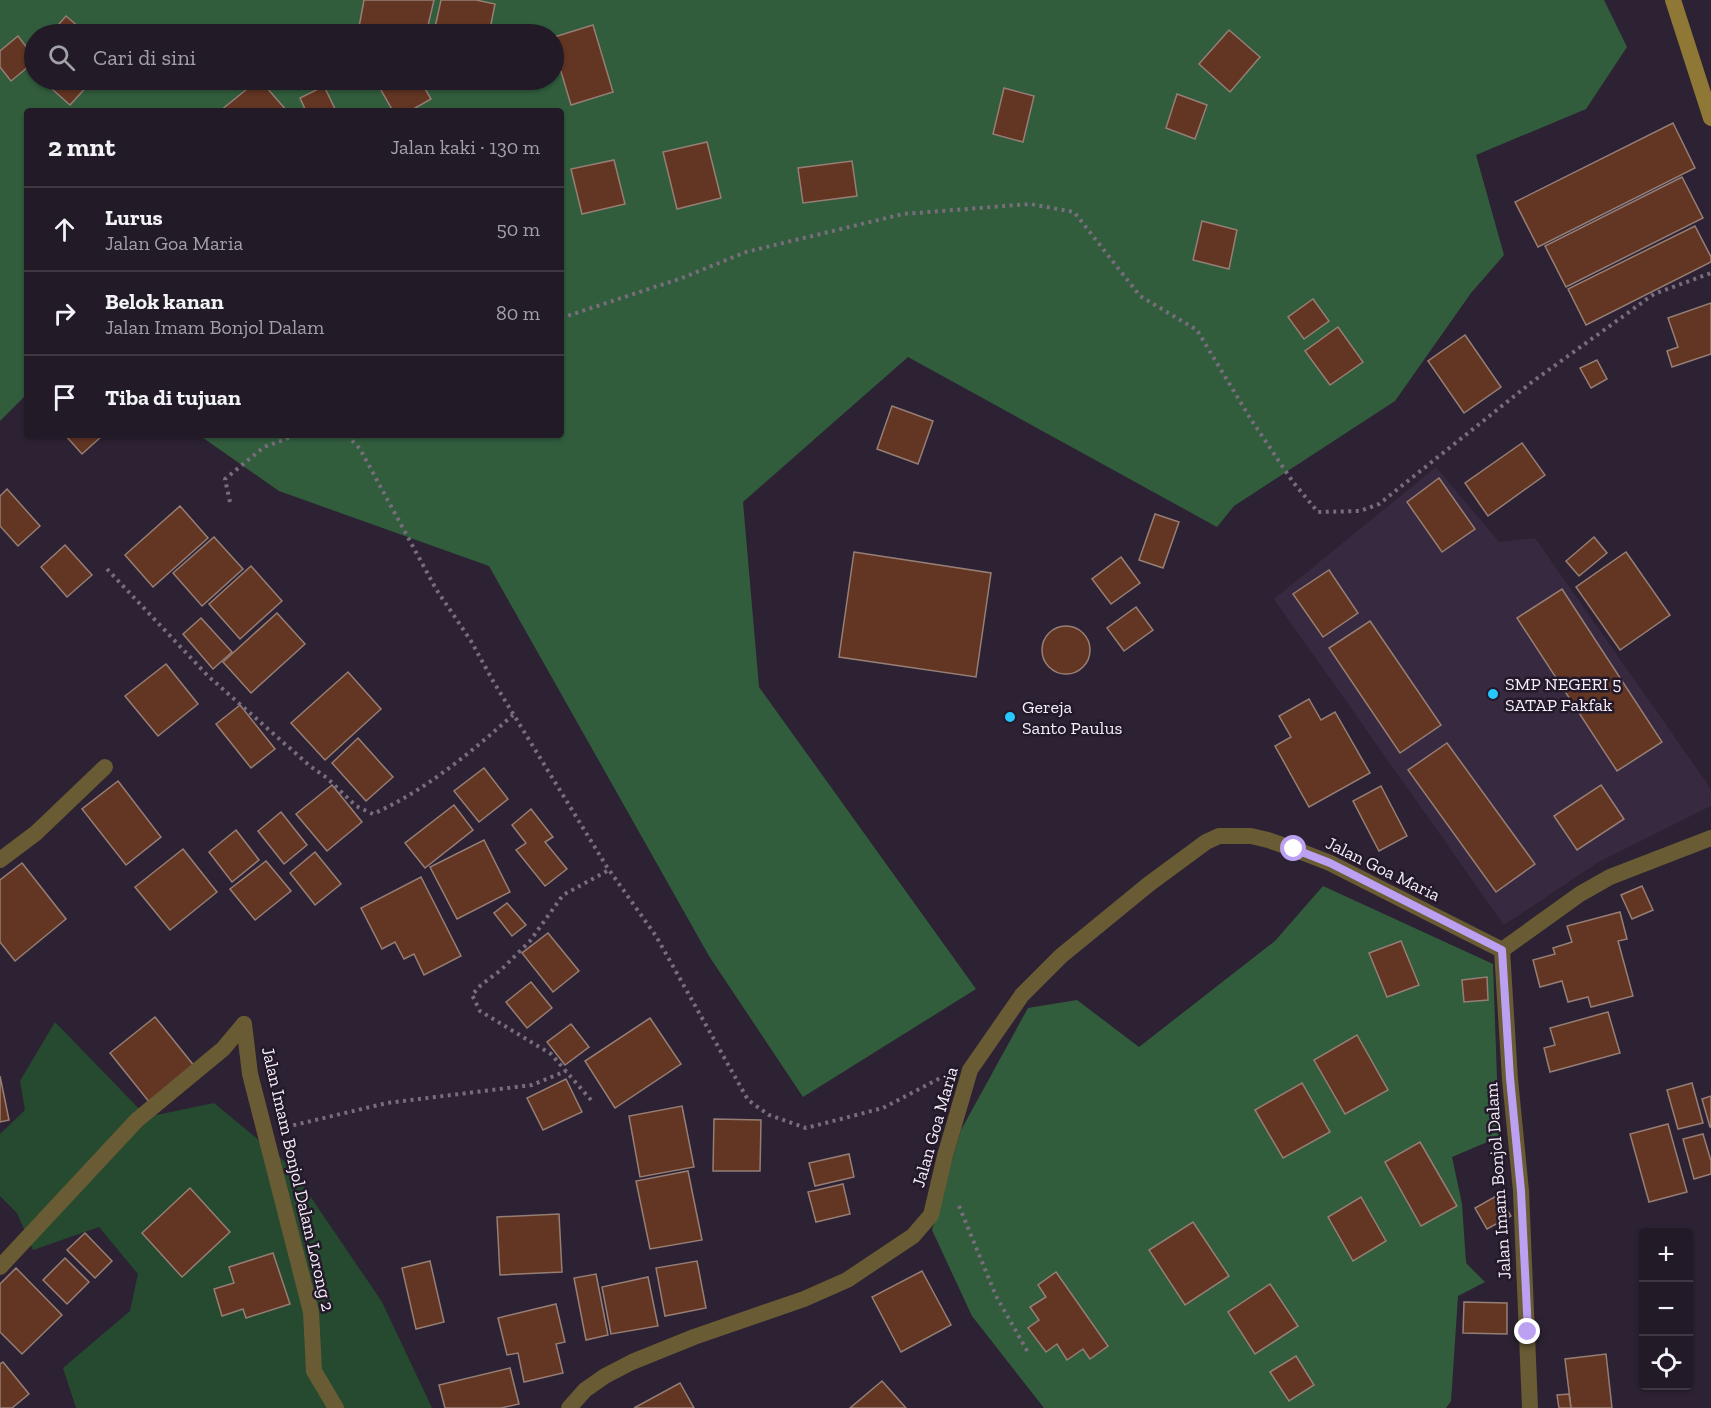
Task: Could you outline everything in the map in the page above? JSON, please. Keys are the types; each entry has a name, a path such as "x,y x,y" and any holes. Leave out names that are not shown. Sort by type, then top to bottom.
{"main road":[{"path":"1673,0 1711,118"}],"street":[{"path":"0,861 36,833 105,767"},
{"name":"Jalan Goa Maria","path":"569,1408 585,1390 614,1371 694,1337 804,1299 836,1285 878,1261 913,1236 931,1215 970,1070 1022,995 1061,956 1178,861 1206,842 1219,836 1251,836 1268,840 1330,863 1502,950"},
{"path":"1502,950 1580,894 1610,877 1711,838"},
{"name":"Jalan Imam Bonjol Dalam","path":"1502,950 1510,1078 1521,1191 1530,1408"},
{"name":"Jalan Imam Bonjol Dalam Lorong 2","path":"0,1267 137,1120 223,1049 244,1024 250,1074 311,1312 315,1371 336,1408"}],"path":[{"path":"564,317 682,278 746,252 903,214 1030,204 1074,212 1140,296 1197,330 1286,473 1318,512 1360,511 1378,504 1532,382 1654,294 1711,273"},
{"path":"230,502 225,479 264,447 289,438"},
{"path":"350,438 360,450 436,589 471,641 513,715 609,870 656,936 748,1100 769,1115 806,1128 884,1108 977,1059"},
{"path":"107,569 208,676 310,766 327,778 356,806 373,814 400,801 467,756 513,715"},
{"path":"591,1100 551,1054 480,1011 472,995 530,941 562,895 609,870"},
{"path":"265,1132 387,1103 532,1085 566,1071"},
{"path":"956,1196 962,1216 996,1296 1029,1354"}],"shaded area":[{"name":"SMP NEGERI 5 SATAP Fakfak","path":"1436,467 1499,542 1535,538 1711,789 1711,806 1597,863 1504,925 1274,599"}],"green space":[{"path":"0,0 1604,0 1627,47 1586,109 1476,155 1504,255 1471,293 1395,401 1234,506 1217,527 908,357 743,502 759,687 976,989 803,1097 709,956 489,566 279,491 203,438 564,438 564,108 24,108 24,397 0,421"},
{"path":"1323,886 1493,964 1499,1137 1452,1157 1462,1204 1466,1263 1485,1282 1458,1296 1451,1401 1446,1408 1044,1408 972,1316 932,1230 961,1130 1028,1008 1077,1000 1139,1047 1275,941","holes":["1401,941 1419,985 1387,997 1369,953","1487,978 1488,1000 1465,1002 1463,980","1357,1035 1388,1090 1345,1114 1314,1060","1301,1083 1329,1132 1283,1158 1255,1110","1361,1198 1386,1241 1353,1260 1328,1217","1193,1222 1228,1276 1150,1250","1056,1272 1108,1346 1090,1358 1083,1349 1067,1360 1057,1344 1046,1352 1029,1328 1039,1320 1031,1307 1046,1297 1038,1285","1270,1285 1298,1326 1255,1354 1228,1312","1296,1357 1314,1385 1290,1401"]},
{"path":"55,1022 147,1117 214,1103 289,1165 382,1302 432,1408 76,1408 63,1368 130,1311 138,1274 99,1227 33,1250 17,1213 0,1196 0,1134 25,1110 20,1081"}],"building":[{"path":"364,0 434,0 428,24 360,24"},
{"path":"441,0 476,0 495,4 491,24 436,24"},
{"path":"66,16 75,24 59,24"},
{"path":"593,25 613,92 571,105 564,82 564,34"},
{"path":"1229,30 1260,57 1230,92 1199,64"},
{"path":"18,36 24,44 24,70 11,81 0,67 0,51"},
{"path":"1004,88 1034,96 1023,142 993,134"},
{"path":"53,90 84,90 70,105"},
{"path":"246,90 269,90 284,108 224,108"},
{"path":"316,90 326,90 335,108 305,108 300,98"},
{"path":"381,90 426,90 431,99 415,108 391,108"},
{"path":"1177,94 1207,105 1195,139 1166,128"},
{"path":"1673,123 1695,168 1538,247 1515,202"},
{"path":"707,142 721,198 677,209 663,152"},
{"path":"614,160 625,204 582,214 571,169"},
{"path":"852,161 857,196 803,203 798,168"},
{"path":"1682,177 1703,218 1566,287 1545,246"},
{"path":"1202,221 1237,230 1229,269 1193,260"},
{"path":"1695,226 1711,257 1711,262 1586,325 1568,289"},
{"path":"1313,299 1329,321 1304,339 1288,317"},
{"path":"1711,303 1711,354 1672,367 1667,351 1678,347 1668,318"},
{"path":"1338,327 1363,362 1330,385 1305,351"},
{"path":"1465,335 1501,387 1464,413 1428,361"},
{"path":"1597,360 1607,379 1591,388 1580,368"},
{"path":"892,406 933,421 918,464 877,449"},
{"path":"68,438 100,438 82,454"},
{"path":"1522,443 1545,475 1488,516 1465,483"},
{"path":"1439,478 1475,529 1442,552 1407,502"},
{"path":"7,489 40,526 18,546 0,526 0,496"},
{"path":"180,506 208,538 153,587 125,555"},
{"path":"1155,514 1179,522 1163,568 1139,560"},
{"path":"214,537 243,569 202,606 173,573"},
{"path":"1594,537 1607,553 1579,576 1566,561"},
{"path":"65,545 92,575 67,597 41,567"},
{"path":"854,552 991,573 976,677 839,657"},
{"path":"1626,552 1670,615 1620,650 1576,587"},
{"path":"1121,557 1140,583 1111,604 1092,579"},
{"path":"251,566 282,601 240,639 209,604"},
{"path":"1329,570 1358,613 1323,637 1293,594"},
{"path":"1562,589 1662,742 1617,771 1517,618"},
{"path":"1136,607 1153,630 1124,651 1107,628"},
{"path":"277,613 305,644 251,693 223,662"},
{"path":"201,618 232,652 213,669 183,634"},
{"path":"1370,621 1441,725 1400,753 1329,648"},
{"path":"1061,626 1071,626 1086,636 1090,650 1089,659 1080,670 1071,674 1061,674 1046,664 1042,655 1042,645 1052,630"},
{"path":"166,664 198,704 158,736 125,696"},
{"path":"348,672 381,709 325,760 291,723"},
{"path":"1309,699 1321,720 1335,712 1370,773 1309,807 1275,746 1291,737 1279,716"},
{"path":"240,705 275,749 251,768 216,724"},
{"path":"358,738 393,777 366,801 332,763"},
{"path":"1447,743 1535,864 1496,892 1408,770"},
{"path":"484,768 508,799 479,822 454,791"},
{"path":"118,781 161,837 126,865 82,809"},
{"path":"332,785 362,822 327,851 296,814"},
{"path":"1601,785 1624,819 1577,850 1554,816"},
{"path":"1381,786 1407,836 1379,851 1353,801"},
{"path":"454,805 473,830 425,868 405,843"},
{"path":"531,809 553,837 545,842 567,869 545,886 516,850 526,843 512,825"},
{"path":"281,812 307,845 284,864 258,831"},
{"path":"236,830 259,860 232,882 209,852"},
{"path":"484,840 510,892 457,919 430,867"},
{"path":"183,849 217,892 170,930 135,887"},
{"path":"315,852 341,884 315,905 290,873"},
{"path":"266,861 291,891 255,920 230,889"},
{"path":"22,863 66,919 15,961 0,942 0,880"},
{"path":"421,877 461,956 424,975 414,954 404,959 395,942 382,949 361,908"},
{"path":"1642,886 1653,910 1632,919 1621,895"},
{"path":"507,903 526,925 512,936 494,913"},
{"path":"1620,912 1627,939 1618,941 1633,996 1591,1007 1588,997 1568,1002 1562,981 1540,987 1533,960 1555,954 1553,948 1572,942 1567,926"},
{"path":"548,933 579,971 553,992 522,953"},
{"path":"1401,941 1419,985 1387,997 1369,953"},
{"path":"1487,977 1488,1000 1464,1002 1462,980"},
{"path":"531,982 552,1008 527,1028 506,1002"},
{"path":"1608,1012 1620,1053 1550,1072 1544,1048 1555,1045 1550,1028"},
{"path":"155,1017 195,1067 150,1103 110,1053"},
{"path":"650,1018 681,1064 615,1108 585,1061"},
{"path":"571,1024 589,1047 565,1065 547,1042"},
{"path":"1357,1035 1388,1090 1345,1114 1314,1060"},
{"path":"0,1076 9,1120 0,1122"},
{"path":"566,1079 582,1112 543,1130 527,1098"},
{"path":"1302,1083 1330,1132 1283,1158 1255,1110"},
{"path":"1692,1083 1703,1123 1678,1129 1667,1090"},
{"path":"1711,1096 1711,1127 1710,1127 1702,1099"},
{"path":"682,1106 694,1167 640,1177 629,1116"},
{"path":"714,1119 761,1120 760,1171 713,1171"},
{"path":"1668,1124 1687,1192 1649,1202 1630,1134"},
{"path":"1703,1134 1711,1161 1711,1174 1694,1179 1683,1139"},
{"path":"1420,1142 1457,1206 1421,1226 1385,1162"},
{"path":"849,1154 854,1177 815,1186 809,1163"},
{"path":"688,1171 702,1240 650,1249 636,1181"},
{"path":"843,1184 850,1214 816,1222 808,1192"},
{"path":"190,1188 230,1232 182,1277 142,1233"},
{"path":"1498,1195 1511,1216 1487,1229 1475,1208"},
{"path":"1361,1197 1386,1241 1353,1261 1328,1217"},
{"path":"559,1214 562,1272 500,1275 497,1217"},
{"path":"1193,1222 1229,1276 1185,1305 1149,1250"},
{"path":"85,1233 112,1261 95,1278 67,1250"},
{"path":"273,1253 290,1304 246,1318 243,1309 222,1316 214,1289 234,1283 229,1267"},
{"path":"65,1258 89,1282 67,1304 43,1280"},
{"path":"430,1261 444,1322 416,1329 402,1268"},
{"path":"697,1261 706,1308 665,1316 656,1268"},
{"path":"16,1268 62,1315 22,1354 0,1332 0,1284"},
{"path":"922,1271 951,1325 901,1352 872,1297"},
{"path":"1056,1272 1108,1346 1090,1359 1083,1349 1067,1360 1057,1344 1046,1352 1028,1328 1039,1320 1030,1307 1046,1297 1038,1285"},
{"path":"596,1274 608,1335 586,1340 574,1278"},
{"path":"648,1277 658,1326 611,1334 602,1287"},
{"path":"1270,1284 1298,1326 1255,1354 1228,1312"},
{"path":"1464,1302 1507,1303 1507,1334 1463,1333"},
{"path":"556,1304 565,1342 556,1344 563,1373 524,1382 518,1353 507,1355 498,1318"},
{"path":"1606,1354 1612,1408 1571,1408 1565,1359"},
{"path":"1296,1356 1314,1385 1289,1401 1270,1372"},
{"path":"3,1362 29,1394 12,1408 0,1408 0,1364"},
{"path":"510,1368 519,1404 501,1408 445,1408 439,1385"},
{"path":"882,1381 906,1408 850,1408"},
{"path":"680,1383 694,1408 634,1408"},
{"path":"1569,1394 1571,1408 1559,1408 1557,1395"}],"place":[{"name":"SMP NEGERI 5 SATAP Fakfak","path":"1493,694"},
{"name":"Gereja Santo Paulus","path":"1010,717"}],"route":[{"path":"1294,849 1330,863 1502,950 1510,1078 1521,1191 1528,1332"}]}
